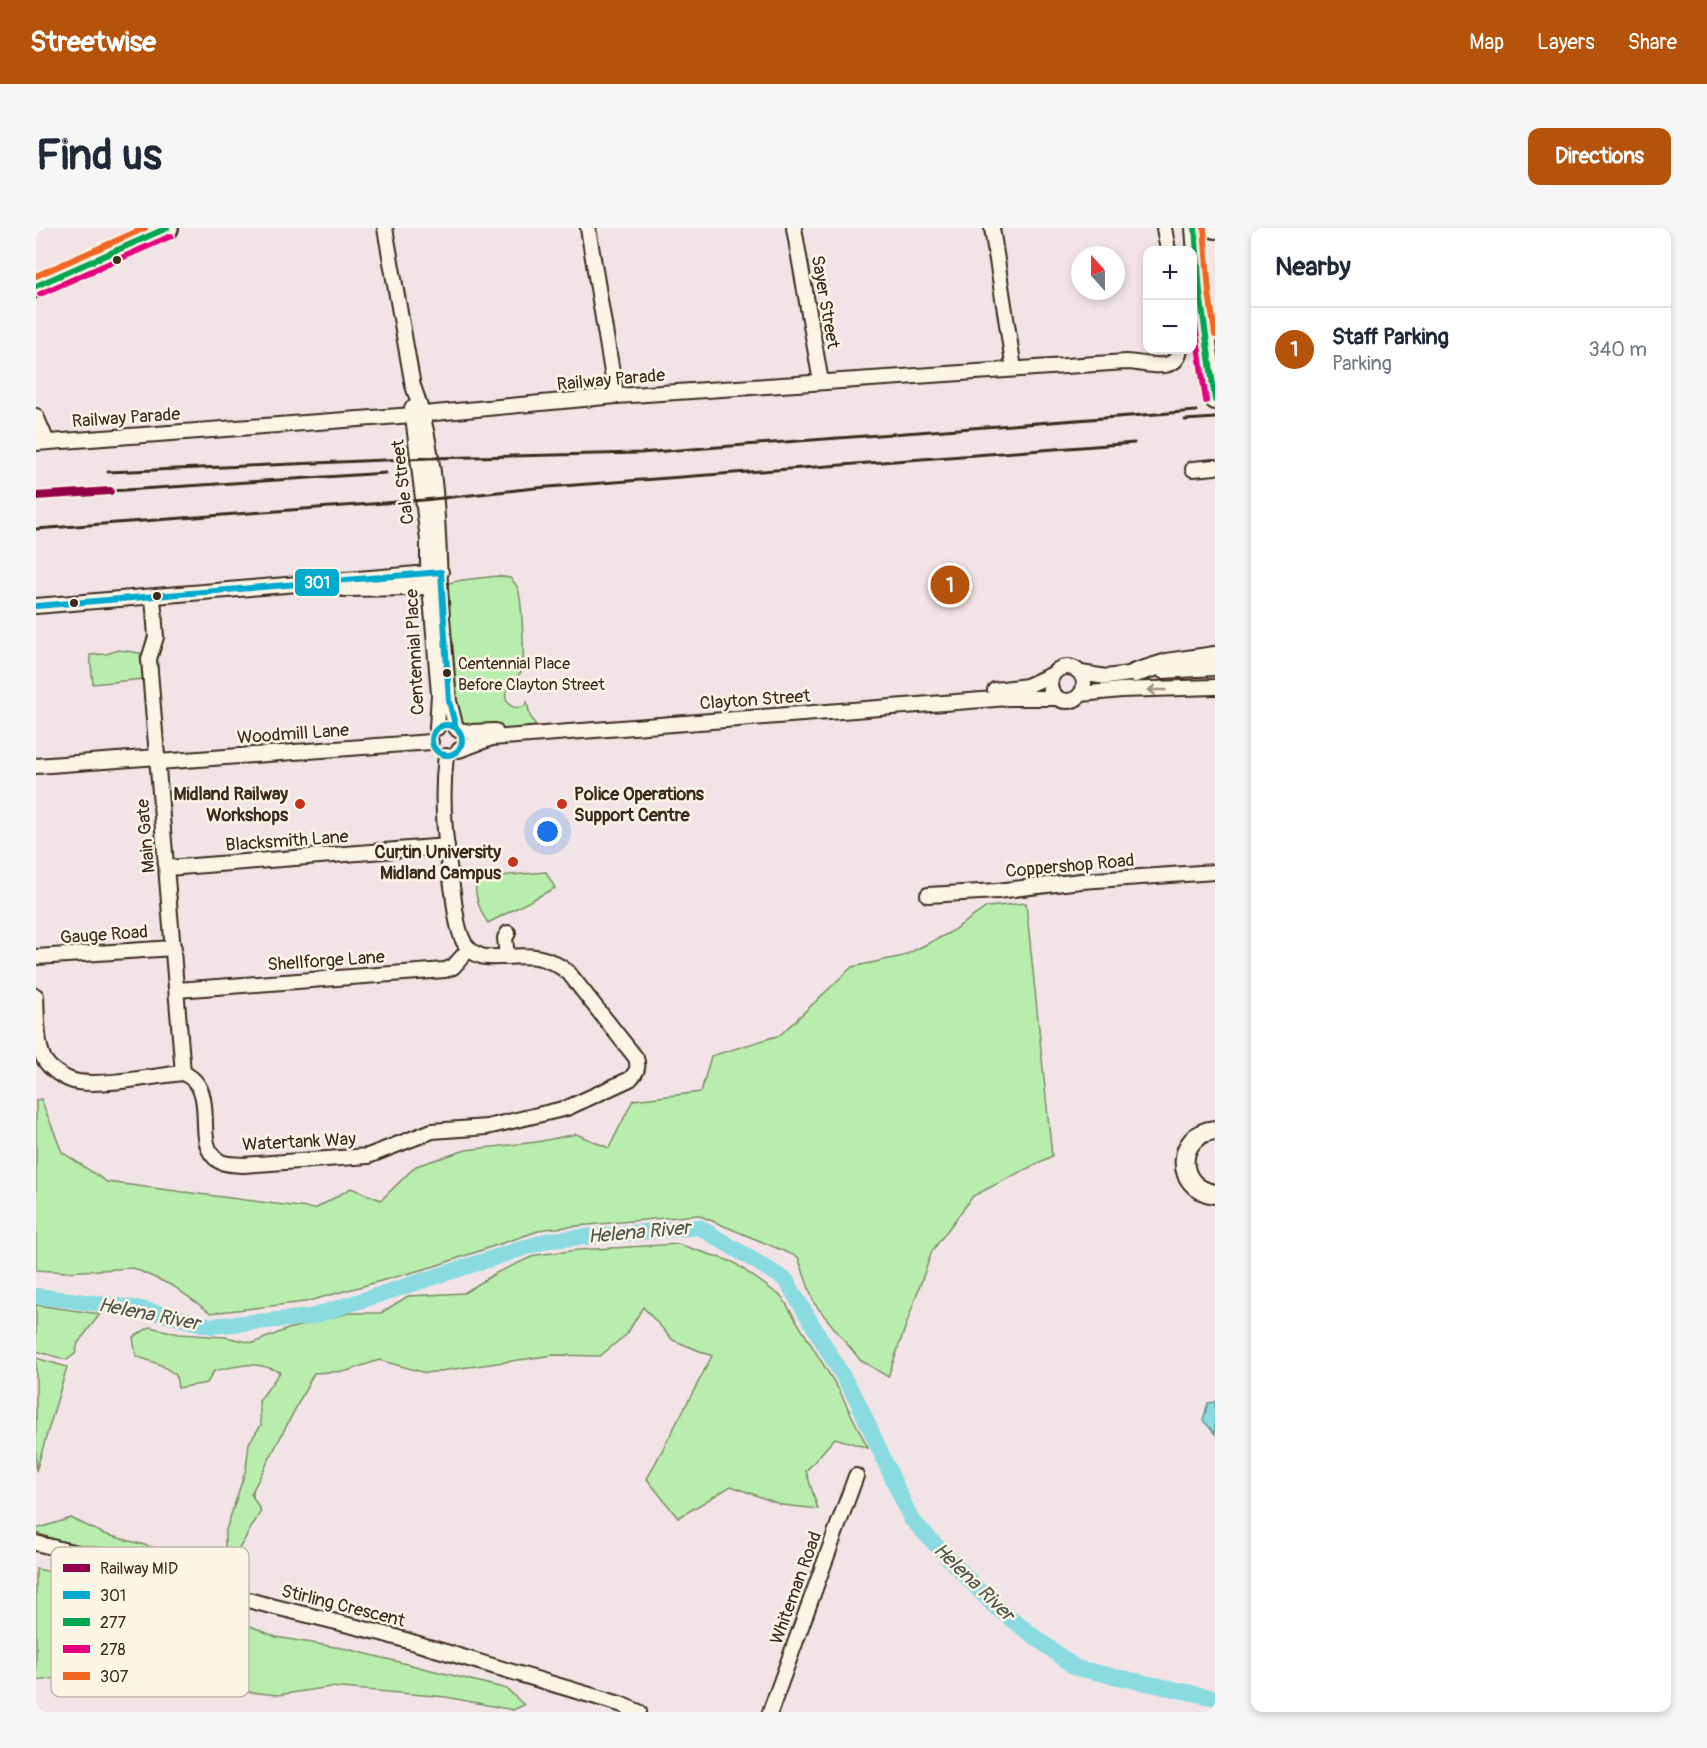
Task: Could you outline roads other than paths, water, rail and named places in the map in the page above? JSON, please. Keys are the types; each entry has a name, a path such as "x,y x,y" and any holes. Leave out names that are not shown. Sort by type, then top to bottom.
{"highway":[{"path":"36,286 166,228"}],"main road":[{"path":"1195,228 1200,293 1215,400"},
{"path":"1135,673 1167,663 1215,656"},
{"path":"1215,1130 1199,1135 1186,1150 1184,1160 1185,1169 1194,1185 1201,1190 1215,1194"}],"street":[{"name":"Cale Street","path":"385,228 434,493 435,580"},
{"path":"588,228 616,396"},
{"name":"Sayer Street","path":"794,228 821,382"},
{"path":"992,228 1014,369"},
{"path":"1164,228 1167,246"},
{"name":"Railway Parade","path":"42,442 418,415 616,396 821,382 1126,362 1161,366 1171,363 1178,354"},
{"path":"36,416 42,442"},
{"path":"1193,469 1215,467"},
{"path":"36,606 435,580"},
{"name":"Centennial Place","path":"435,580 449,701 457,729"},
{"name":"Centennial Place","path":"434,735 440,694 435,580"},
{"path":"36,615 153,600"},
{"name":"Main Gate","path":"153,600 156,637 149,659 183,1073"},
{"path":"1215,668 1106,677 1081,673 1074,668 1065,667 1053,674 1049,684 1056,698 1070,701 1081,694 1215,687"},
{"path":"1081,673 1084,685 1081,694"},
{"name":"Clayton Street","path":"457,729 482,732 1008,689 1027,686 1053,674"},
{"name":"Clayton Street","path":"459,750 492,738 1008,698 1056,698"},
{"path":"446,725 457,729 462,742 459,750 446,756 434,750 434,735 446,725"},
{"name":"Woodmill Lane","path":"36,766 158,760 434,735"},
{"path":"446,756 443,797 458,927 469,949 480,956 507,957 505,938 508,933"},
{"name":"Blacksmith Lane","path":"167,868 447,846"},
{"name":"Coppershop Road","path":"928,895 1215,872"},
{"name":"Gauge Road","path":"36,957 174,948"},
{"name":"Shellforge Lane","path":"177,990 445,970 453,967 469,949"},
{"name":"Watertank Way","path":"183,1073 194,1078 200,1085 207,1143 212,1153 219,1161 243,1164 368,1156 432,1131 487,1127 567,1108 630,1079 636,1073 639,1066 628,1046 568,972 555,962 542,957 528,955 507,957"},
{"path":"36,996 39,1046 44,1060 65,1077 76,1082 95,1082 183,1073"},
{"name":"Whiteman Road","path":"770,1712 856,1476"},
{"name":"Stirling Crescent","path":"36,1543 52,1547"},
{"name":"Stirling Crescent","path":"249,1600 385,1634 620,1704 639,1712"}],"water":[{"path":"1215,1402 1215,1434 1203,1420 1208,1403"}],"waterway":[{"name":"Helena River","path":"36,1296 142,1309 211,1326 310,1317 549,1240 699,1227 786,1280 857,1400 911,1519 994,1606 1076,1668 1215,1698"}],"railway":[{"path":"108,472 430,458 640,453 1196,411"},
{"path":"1185,420 1215,418"},
{"path":"36,529 424,500 535,488 1134,443"},
{"path":"110,491 386,473"}],"rail line":[{"name":"MID","path":"36,496 110,491"}],"place":[{"name":"Staff Parking","path":"950,585"},
{"name":"Centennial Place Before Clayton Street","path":"447,673"},
{"name":"Midland Railway Workshops","path":"300,804"},
{"name":"Police Operations Support Centre","path":"562,804"},
{"name":"Curtin University Midland Campus","path":"513,862"}]}
